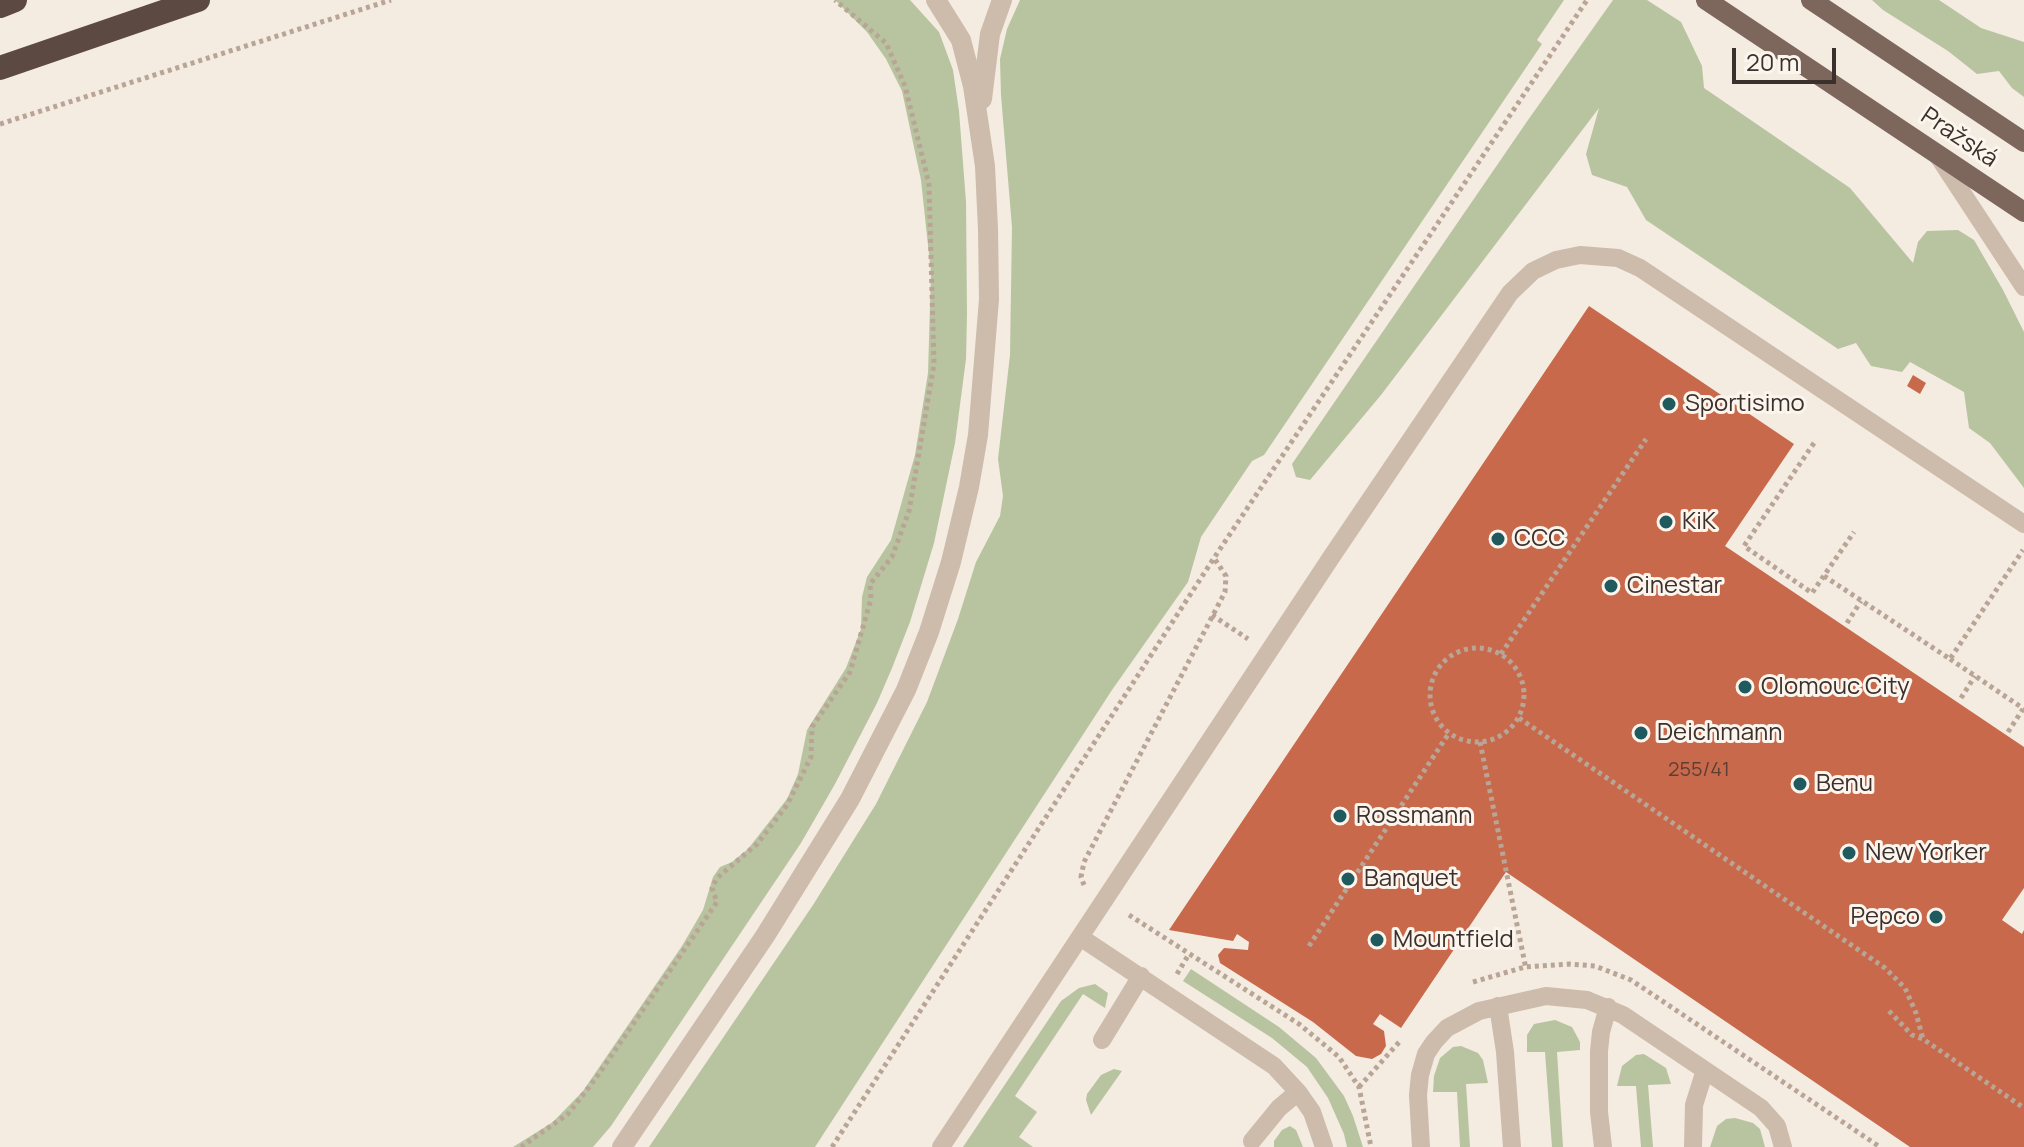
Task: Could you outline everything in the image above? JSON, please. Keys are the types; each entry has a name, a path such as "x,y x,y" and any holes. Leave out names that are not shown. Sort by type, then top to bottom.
{"highway":[{"path":"0,6 15,0"},
{"path":"0,68 198,0"}],"main road":[{"name":"Pražská","path":"1706,0 2024,212"},
{"name":"Pražská","path":"1811,0 2024,142"}],"street":[{"path":"622,1147 765,936 850,799 886,732 929,632 951,562 969,487 985,371 989,299 988,229 980,123 961,40 936,0"},
{"path":"980,123 987,53 1002,0"}],"lane":[{"path":"1936,154 2024,287"},
{"path":"941,1147 1510,293 1533,271 1556,260 1580,255 1618,258 1640,268 2024,524"},
{"path":"1080,937 1274,1066 1312,1112 1324,1147"},
{"path":"1102,1040 1141,976"},
{"path":"1421,1147 1420,1075 1426,1054 1434,1042 1454,1024 1479,1011 1558,996 1608,1007 1705,1070 1770,1116 1777,1126 1783,1147"},
{"path":"1498,1006 1505,1052 1512,1147"},
{"path":"1603,1147 1599,1112 1599,1051 1608,1007"},
{"path":"1693,1147 1694,1105 1705,1070"},
{"path":"1252,1141 1279,1108 1298,1092"}],"path":[{"path":"0,124 391,0"},
{"path":"521,1147 568,1114 717,902 712,888 717,878 757,844 787,805 811,757 812,727 850,672 871,599 870,584 892,557 909,511 934,364 929,184 905,86 886,43 835,0"},
{"path":"832,1147 1214,558 1587,0"},
{"path":"1501,654 1646,439"},
{"path":"1814,443 1744,546 1812,593 1854,532"},
{"path":"1950,659 2023,550"},
{"path":"1090,890 1081,877 1084,862 1227,583 1222,568 1214,558"},
{"path":"1824,576 2023,709 2008,732"},
{"path":"1847,623 1861,601"},
{"path":"1212,615 1234,630"},
{"path":"1469,649 1485,649 1501,654 1522,679 1525,695 1519,718 1504,734 1480,742 1457,738 1449,733 1436,718 1430,704 1430,690 1443,662 1469,649"},
{"path":"1961,698 1975,676"},
{"path":"1519,718 1885,968 1905,988 1923,1039"},
{"path":"1309,946 1449,733"},
{"path":"1480,742 1528,982"},
{"path":"1129,915 1299,1024 1339,1057 1359,1087 1371,1147"},
{"path":"1175,977 1189,954"},
{"path":"1889,1011 1912,1035 1923,1039 2024,1108"}],"green space":[{"path":"835,0 910,0 939,32 953,70 966,202 966,359 955,443 934,543 910,622 892,668 835,784 801,843 611,1126 593,1147 513,1147 553,1122 583,1091 682,946 703,910 713,877 720,867 748,849 787,799 798,774 807,730 846,668 861,629 862,597 867,577 891,540 915,455 928,373 931,273 921,180 902,91 886,59 867,32"},
{"path":"1020,0 1564,0 1537,40 1542,44 1264,455 1252,461 1201,537 1188,582 1112,690 815,1147 649,1147 813,905 876,804 927,702 976,562 1000,516 1003,496 998,459 1010,355 1012,227 1000,59 1007,29"},
{"path":"1613,0 1647,0 1681,22 1702,66 1704,88 1850,188 1913,263 1918,242 1927,231 1958,230 1974,240 2024,332 2024,488 1990,443 1969,428 1964,392 1910,362 1902,372 1871,366 1856,343 1838,349 1646,220 1627,187 1592,175 1586,154 1599,108 1381,395 1310,480 1296,477 1292,464"},
{"path":"1872,0 1939,0 1981,28 2024,42 2024,97 2012,88 1999,71 1977,74"},
{"path":"1191,969 1279,1027 1316,1058 1344,1096 1363,1147 1347,1147 1328,1098 1307,1067 1272,1038 1183,981"},
{"path":"1095,984 1108,993 1105,1008 1083,994 1015,1096 1037,1112 1019,1137 1033,1147 963,1147 1061,1001 1079,988"},
{"path":"1555,1020 1572,1027 1580,1042 1580,1050 1557,1052 1563,1147 1552,1147 1545,1052 1527,1052 1527,1035 1534,1024"},
{"path":"1461,1046 1478,1053 1483,1060 1488,1083 1466,1084 1470,1147 1460,1147 1457,1092 1433,1092 1440,1058 1453,1047"},
{"path":"1644,1054 1666,1068 1671,1084 1648,1085 1653,1147 1641,1147 1636,1086 1617,1086 1622,1066 1636,1055"},
{"path":"1114,1069 1122,1071 1091,1115 1087,1094 1101,1075"},
{"path":"1726,1119 1753,1123 1760,1129 1765,1147 1710,1147 1717,1126"},
{"path":"1290,1126 1296,1130 1303,1147 1274,1147 1274,1141 1282,1130"}],"building":[{"path":"1589,306 1794,444 1725,546 2024,747 2024,888 2002,920 2022,934 2024,930 2024,1147 1910,1147 1506,872 1401,1028 1380,1014 1373,1024 1384,1031 1386,1046 1381,1054 1372,1059 1356,1056 1313,1022 1220,963 1218,955 1224,948 1248,950 1249,942 1237,934 1233,941 1169,930"},
{"path":"1913,375 1926,383 1920,394 1907,386"}],"place":[{"name":"Sportisimo","path":"1669,404"},
{"name":"KiK","path":"1666,522"},
{"name":"CCC","path":"1498,539"},
{"name":"Cinestar","path":"1611,586"},
{"name":"Olomouc City","path":"1745,687"},
{"name":"Deichmann","path":"1641,733"},
{"name":"Benu","path":"1800,784"},
{"name":"Rossmann","path":"1340,816"},
{"name":"New Yorker","path":"1849,853"},
{"name":"Banquet","path":"1348,879"},
{"name":"Pepco","path":"1936,917"},
{"name":"Mountfield","path":"1377,940"}]}
